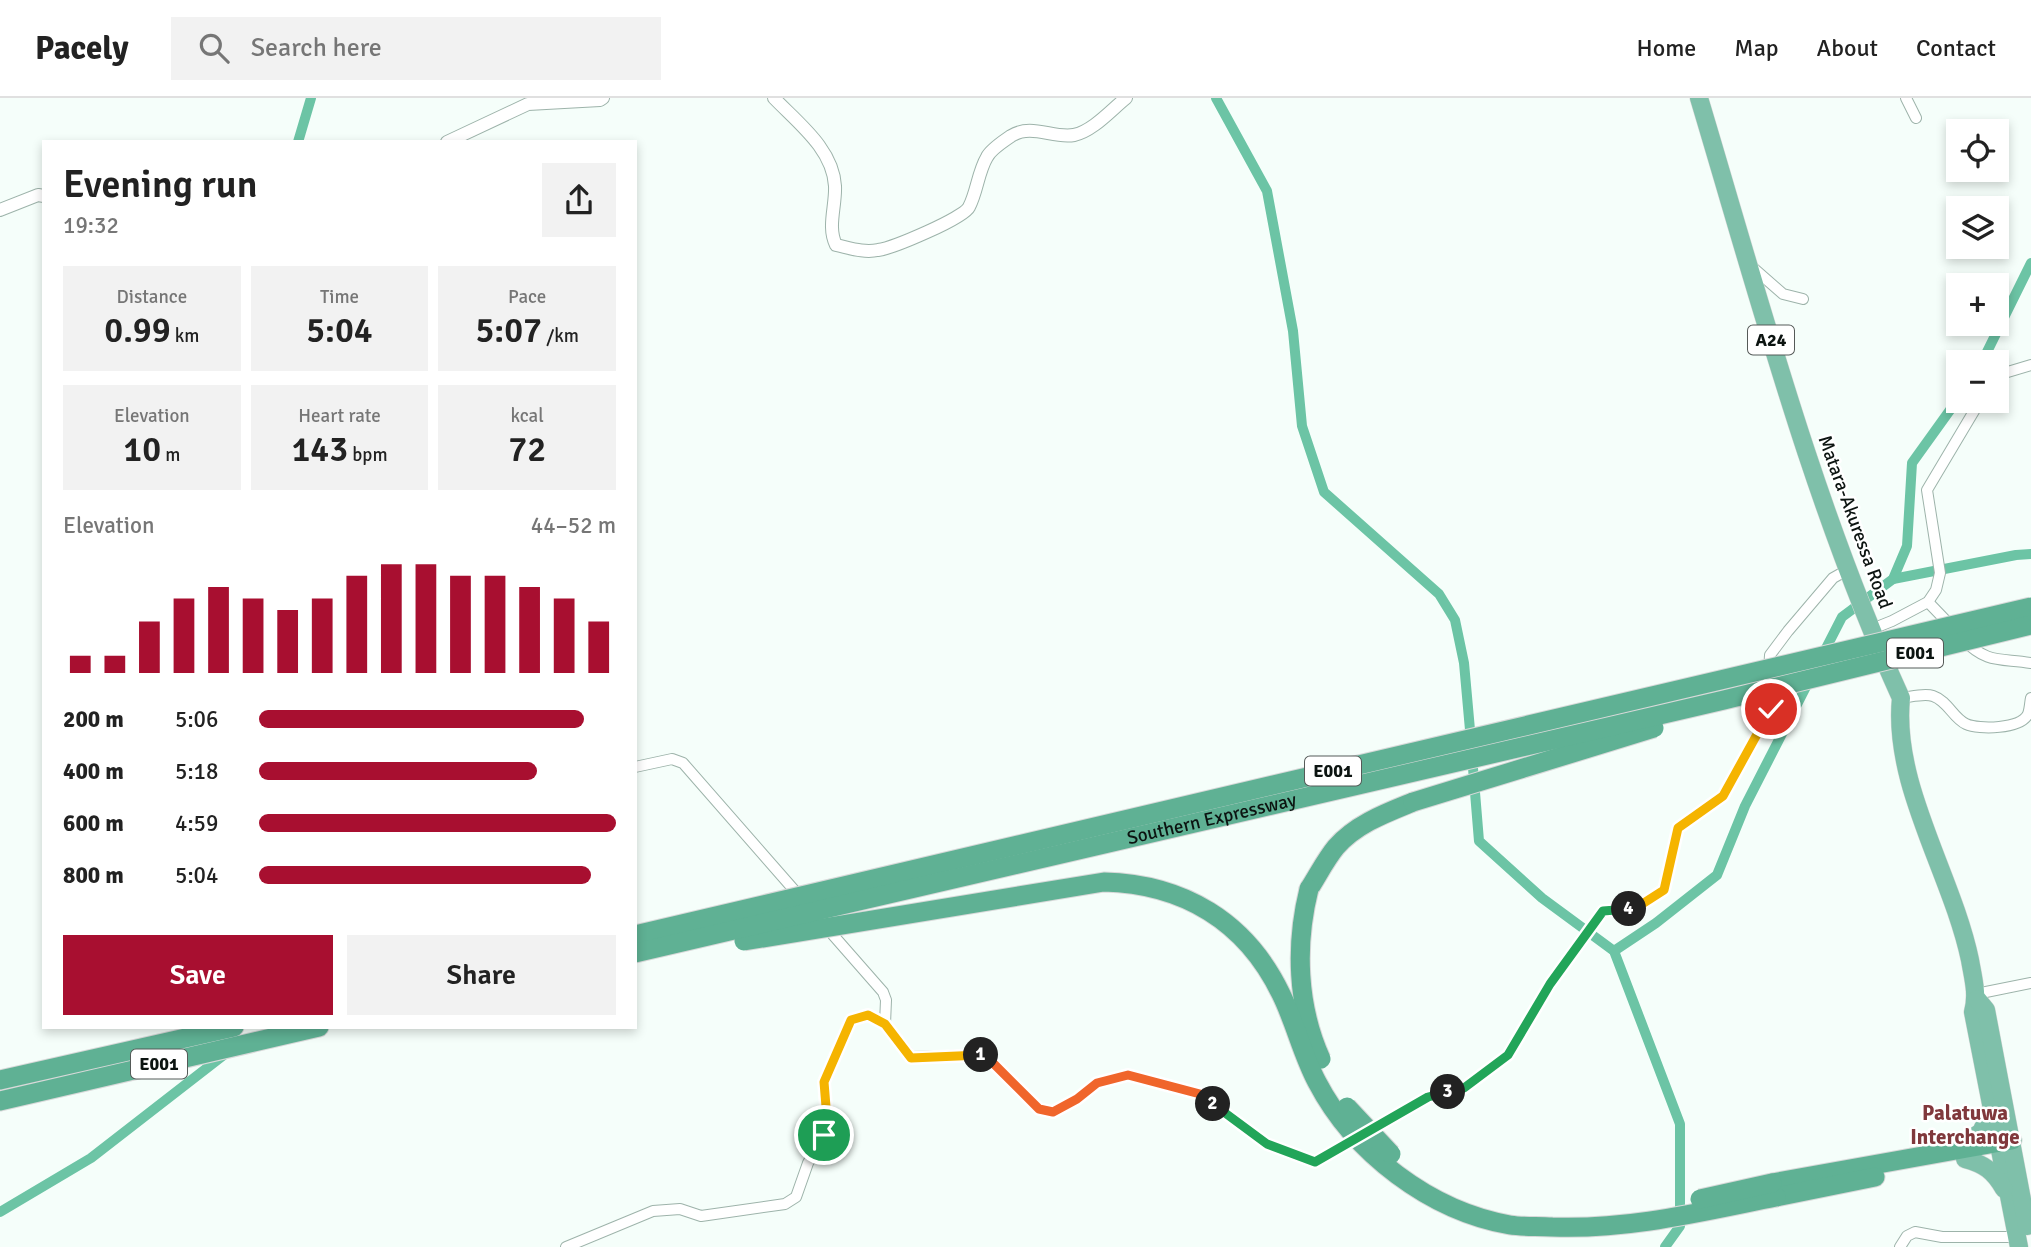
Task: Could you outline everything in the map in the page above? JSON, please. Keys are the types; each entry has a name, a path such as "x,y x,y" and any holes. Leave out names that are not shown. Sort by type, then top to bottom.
{"highway":[{"name":"Matara-Akuressa Road","path":"1699,98 1784,385 1850,574 1901,698 1899,712 1906,774 1963,928 1977,996 1986,1010 2022,1244"},
{"name":"Southern Expressway","path":"637,935 2031,607"},
{"name":"Southern Expressway","path":"637,953 1798,682 2031,625"},
{"path":"1798,682 1413,802 1378,816 1354,830 1336,846 1309,889 1302,916 1299,973 1315,1047 1346,1107 1384,1149 1442,1189 1474,1205 1515,1216 1551,1220 1640,1213 2006,1146"},
{"path":"637,961 1063,887 1104,882 1132,883 1158,889 1202,906 1227,922 1247,941 1281,992 1316,1080 1334,1111 1360,1143 1412,1185 1448,1206 1512,1226 1592,1228 1652,1222 1774,1190"},
{"name":"Matara-Akuressa Road","path":"1977,996 1973,1012 1992,1108 2006,1146 2010,1202 2022,1244"},
{"name":"E001","path":"0,1080 225,1029"},
{"name":"E001","path":"0,1101 309,1029"},
{"path":"1961,1154 1981,1132 1992,1108"},
{"path":"1961,1154 1992,1170 2010,1202"}],"street":[{"path":"451,140 528,104 603,98"},
{"path":"774,98 822,148 832,169 835,186 831,236 836,245 861,251 893,246 959,218 968,210 988,155 1014,134 1034,130 1066,136 1076,134 1088,129 1126,98"},
{"path":"1906,98 1918,118 1914,98"},
{"path":"0,210 42,196"},
{"path":"1749,264 1783,294 1803,299"},
{"path":"2009,372 2031,365"},
{"path":"1870,624 1892,621 1928,602 1936,590 1940,573 1927,490 1973,413"},
{"path":"566,1247 653,1210 680,1209 701,1216 785,1204 796,1197 808,1163 824,1135 827,1119 824,1082 851,1020 868,1015 885,1024 911,1058 985,1055 1039,1109 1053,1112 1077,1099 1097,1083 1128,1075 1200,1094 1267,1144 1315,1162 1428,1097 1464,1088 1508,1055 1550,984 1603,911 1636,908 1664,890 1678,828 1723,796 1769,714 1770,655 1833,578 1850,574"},
{"path":"1928,602 1977,653 1994,660 2031,663"},
{"path":"1901,698 1936,696 1949,705 1964,723 1981,728 2006,726 2022,720 2028,714 2031,698"},
{"path":"637,766 672,759 683,763 883,992 886,1000 885,1024"},
{"path":"1977,996 2031,983"},
{"path":"1900,1247 1907,1236 1915,1232 1961,1242 2022,1244"}],"waterway":[{"path":"299,140 311,98"},
{"path":"1216,98 1267,191 1293,331 1302,426 1324,492 1439,594 1455,620 1464,663 1471,741"},
{"path":"1988,350 2031,263"},
{"path":"1822,656 1842,617 1893,579 1907,546 1912,463 1948,413"},
{"path":"1893,579 2031,554"},
{"path":"1614,951 1656,923 1717,875 1745,806 1810,679"},
{"path":"1472,756 1479,841 1542,898 1614,951 1680,1124 1680,1226 1665,1247"},
{"path":"0,1212 91,1158 225,1054"}],"district":[{"name":"Palatuwa Interchange","path":"1965,1125"}],"route":[{"path":"824,1135 827,1119 824,1082 851,1020 868,1015 885,1024 911,1058 985,1055 1039,1109 1053,1112 1077,1099 1097,1083 1128,1075 1200,1094 1267,1144 1315,1162 1428,1097 1464,1088 1508,1055 1550,984 1603,911 1636,908 1664,890 1678,828 1723,796 1771,709"}]}
